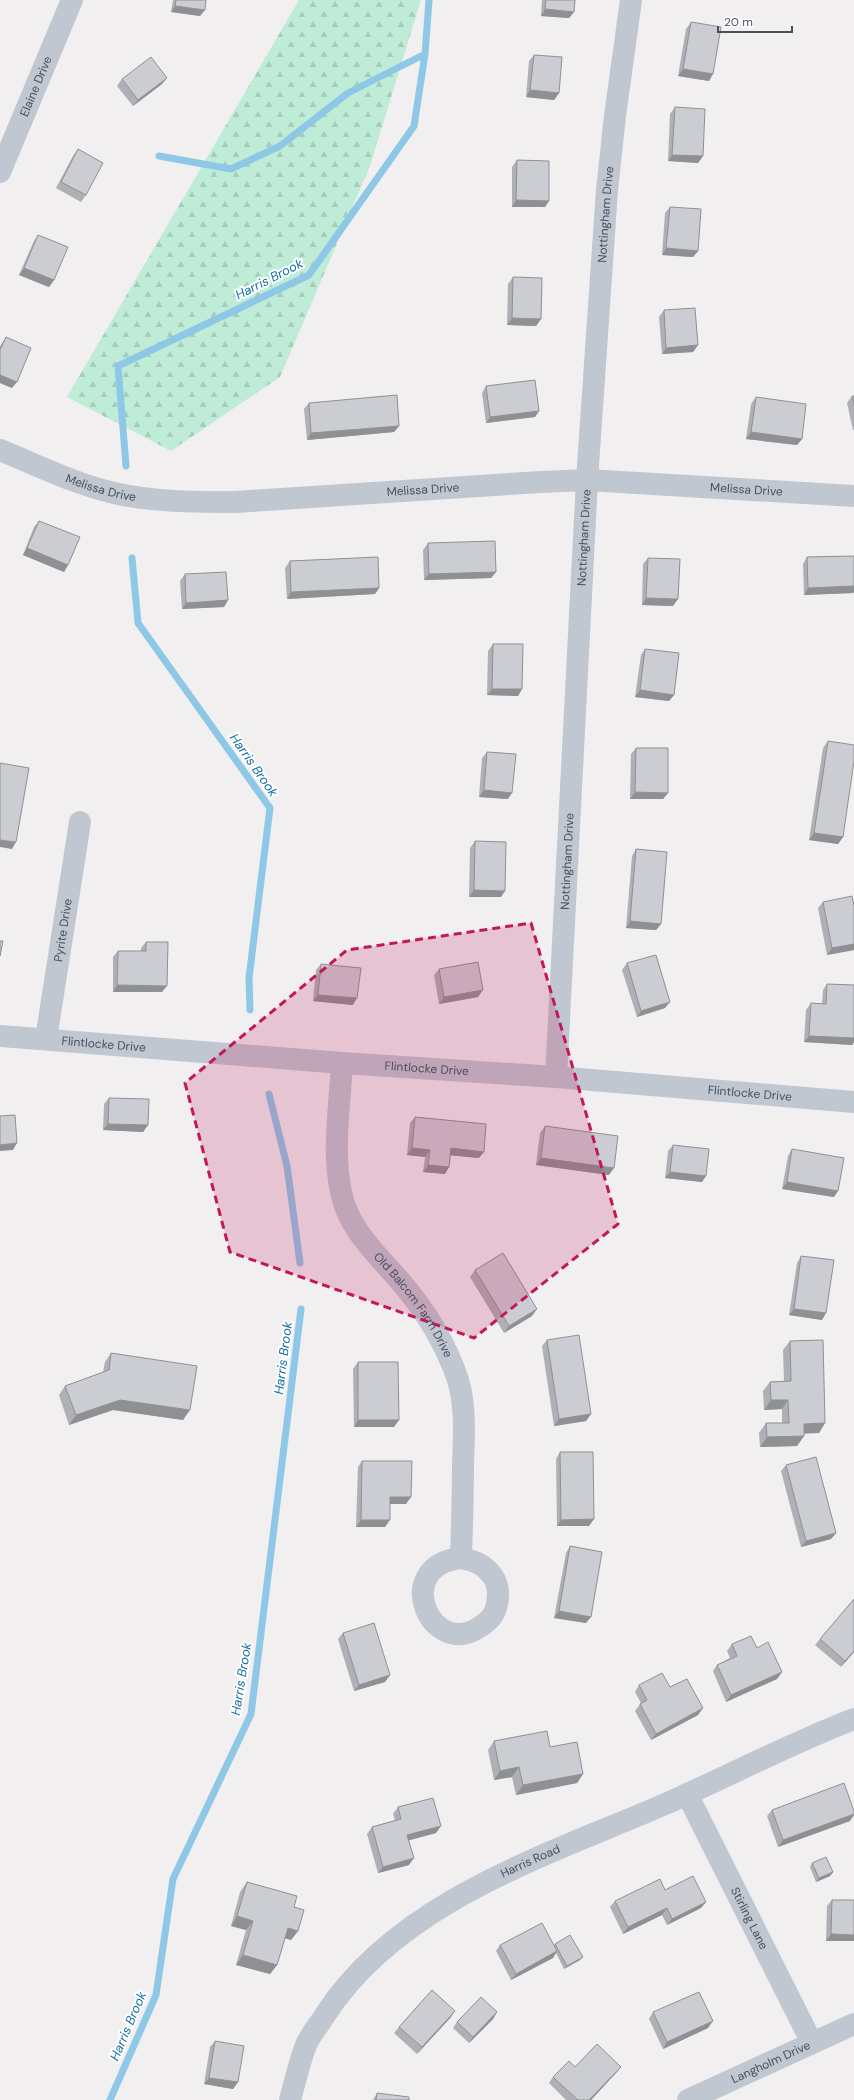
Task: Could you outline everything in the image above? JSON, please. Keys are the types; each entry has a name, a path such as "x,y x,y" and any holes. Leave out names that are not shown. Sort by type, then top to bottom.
{"street":[{"name":"Elaine Drive","path":"0,172 72,0"},
{"name":"Nottingham Drive","path":"556,1077 587,480 607,190 615,116 631,0"},
{"name":"Melissa Drive","path":"0,450 80,482 113,493 145,499 188,502 235,502 587,480 854,496"},
{"name":"Pyrite Drive","path":"46,1039 80,822"},
{"name":"Flintlocke Drive","path":"0,1036 342,1063 556,1077 854,1102"},
{"name":"Old Balcom Farm Drive","path":"342,1063 337,1166 341,1193 348,1212 367,1246 401,1282 419,1305 448,1354 458,1382 464,1436 461,1558"},
{"name":"Harris Road","path":"290,2100 306,2044 337,1996 377,1955 422,1918 499,1875 687,1794 764,1757 854,1719"},
{"name":"Stirling Lane","path":"687,1794 812,2043"},
{"name":"Langholm Drive","path":"688,2100 854,2024"}],"highlighted area":[{"path":"531,923 618,1224 474,1338 230,1252 185,1083 347,950"}],"green space":[{"path":"299,0 421,0 370,166 280,377 171,451 67,397"}],"building":[{"path":"176,0 206,0 205,10 175,6"},
{"path":"546,0 575,0 574,12 545,9"},
{"path":"691,22 721,27 713,74 683,69"},
{"path":"534,55 562,57 559,93 530,90"},
{"path":"151,57 167,78 138,100 122,79"},
{"path":"675,107 705,109 703,156 672,155"},
{"path":"78,149 103,163 86,195 61,182"},
{"path":"517,160 549,161 549,201 516,200"},
{"path":"670,207 701,209 698,251 666,248"},
{"path":"38,235 68,247 54,280 24,268"},
{"path":"513,277 542,278 541,319 512,318"},
{"path":"695,308 698,345 666,348 664,310"},
{"path":"6,337 31,348 17,382 0,375 0,350"},
{"path":"535,380 539,411 490,417 486,386"},
{"path":"397,395 399,426 311,433 309,403"},
{"path":"756,397 806,404 802,439 751,432"},
{"path":"39,521 80,537 68,565 27,548"},
{"path":"495,541 496,572 429,574 428,543"},
{"path":"854,556 854,586 808,588 807,557"},
{"path":"378,557 379,588 291,592 290,561"},
{"path":"648,558 680,559 678,599 646,598"},
{"path":"226,572 228,600 186,603 185,574"},
{"path":"493,644 523,644 522,689 492,689"},
{"path":"645,649 679,653 674,695 640,690"},
{"path":"828,741 854,745 854,761 843,837 814,833"},
{"path":"636,748 668,748 668,793 635,792"},
{"path":"487,752 516,754 512,793 484,790"},
{"path":"0,763 29,768 16,842 0,840"},
{"path":"475,841 506,842 505,891 474,890"},
{"path":"636,849 667,852 661,924 630,921"},
{"path":"852,896 854,906 854,944 832,948 823,902"},
{"path":"0,941 3,941 0,956"},
{"path":"146,942 168,942 167,986 117,985 118,951 146,951"},
{"path":"656,955 670,1002 641,1011 627,963"},
{"path":"478,962 483,990 444,997 439,969"},
{"path":"321,964 361,968 357,998 318,995"},
{"path":"827,984 854,985 854,1038 809,1036 811,1003 826,1004"},
{"path":"109,1098 149,1099 148,1125 108,1124"},
{"path":"15,1115 17,1143 0,1145 0,1116"},
{"path":"415,1117 486,1124 484,1152 451,1148 449,1167 428,1165 430,1150 412,1148"},
{"path":"545,1126 618,1136 614,1168 541,1158"},
{"path":"673,1145 709,1149 706,1176 670,1172"},
{"path":"792,1149 844,1158 838,1191 787,1182"},
{"path":"503,1253 537,1309 509,1326 475,1270"},
{"path":"801,1256 834,1260 826,1313 794,1309"},
{"path":"579,1335 591,1414 559,1419 547,1340"},
{"path":"823,1340 825,1423 804,1424 804,1436 767,1437 766,1423 789,1423 788,1400 771,1400 770,1382 791,1381 790,1341"},
{"path":"111,1353 197,1366 190,1410 120,1400 76,1415 65,1386 109,1370"},
{"path":"358,1362 398,1362 399,1420 358,1420"},
{"path":"560,1452 593,1452 594,1519 561,1520"},
{"path":"816,1457 836,1533 806,1541 786,1465"},
{"path":"362,1461 412,1461 411,1497 390,1497 390,1520 361,1520"},
{"path":"570,1546 602,1552 591,1617 559,1611"},
{"path":"854,1599 854,1651 845,1661 820,1639"},
{"path":"374,1623 390,1675 359,1685 343,1633"},
{"path":"751,1636 757,1648 768,1642 782,1672 731,1695 717,1665 737,1656 732,1644"},
{"path":"662,1673 670,1687 687,1679 703,1708 656,1734 640,1704 647,1700 639,1685"},
{"path":"547,1731 550,1747 577,1742 583,1774 523,1785 519,1767 500,1771 494,1741"},
{"path":"844,1783 854,1814 783,1840 772,1810"},
{"path":"433,1798 441,1826 407,1835 414,1858 383,1867 372,1827 401,1819 398,1807"},
{"path":"826,1857 833,1872 819,1878 812,1863"},
{"path":"693,1876 706,1902 672,1919 667,1908 628,1927 615,1901 660,1879 665,1890"},
{"path":"247,1882 297,1896 294,1907 304,1910 298,1931 288,1928 277,1965 243,1955 253,1921 237,1916"},
{"path":"832,1900 854,1900 854,1935 831,1934"},
{"path":"542,1923 557,1951 516,1974 500,1945"},
{"path":"570,1935 583,1957 567,1966 555,1944"},
{"path":"432,1990 455,2011 422,2047 399,2027"},
{"path":"699,1992 713,2021 667,2042 653,2012"},
{"path":"481,1997 497,2012 473,2037 457,2022"},
{"path":"215,2041 244,2046 238,2082 209,2078"},
{"path":"597,2044 621,2067 589,2100 578,2100 553,2077 569,2061 575,2067"},
{"path":"377,2093 409,2097 409,2100 376,2100"}],"waterway":[{"name":"Harris Brook","path":"126,466 118,366 309,275 414,126 425,54 429,0"},
{"path":"159,156 231,169 280,146 348,93 425,54"},
{"name":"Harris Brook","path":"132,558 138,623 270,808 249,978 250,1010"},
{"name":"Harris Brook","path":"269,1094 287,1166 300,1263"},
{"name":"Harris Brook","path":"110,2100 156,1995 173,1879 251,1714 301,1309"}]}
